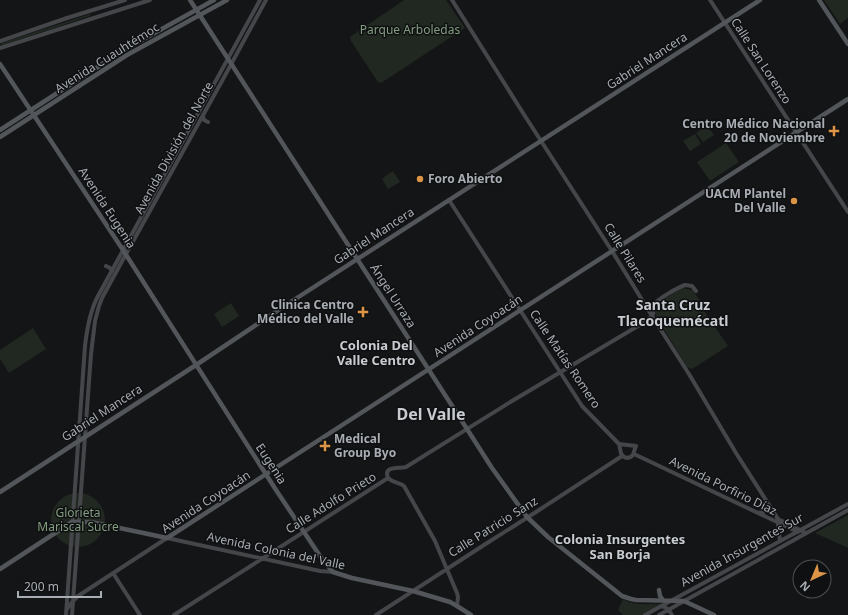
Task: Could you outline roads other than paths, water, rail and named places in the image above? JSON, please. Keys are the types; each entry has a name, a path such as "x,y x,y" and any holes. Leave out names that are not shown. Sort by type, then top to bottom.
{"main road":[{"name":"Ángel Urraza","path":"190,0 227,60 492,468 527,517 548,537 622,596 636,600 684,601"},
{"name":"Avenida Cuauhtémoc","path":"0,130 124,50 214,0"},
{"name":"Avenida Cuauhtémoc","path":"0,137 127,55 227,0"},
{"name":"Gabriel Mancera","path":"0,492 196,365 286,304 760,0"},
{"path":"819,0 848,44"},
{"name":"Avenida Eugenia","path":"0,64 31,109 196,365"},
{"name":"Avenida Coyoacán","path":"168,538 848,99"},
{"name":"Eugenia","path":"196,365 266,475 320,556 333,572"},
{"path":"0,569 72,522"},
{"name":"Avenida Colonia del Valle","path":"72,522 92,522 168,538"},
{"name":"Avenida Colonia del Valle","path":"333,572 352,578 413,591 450,602 470,615"},
{"path":"659,590 660,596 663,600"},
{"path":"684,601 714,615"}],"street":[{"path":"0,41 125,0"},
{"path":"0,48 150,0"},
{"name":"Avenida División del Norte","path":"72,615 91,354 95,321 99,306 124,252 260,0"},
{"name":"Avenida División del Norte","path":"66,613 85,346 87,329 93,308 112,271 231,65 266,0"},
{"name":"Calle Pilares","path":"452,0 678,356 778,521"},
{"name":"Calle San Lorenzo","path":"710,0 848,212"},
{"path":"202,116 204,120 208,122"},
{"name":"Calle Matías Romero","path":"449,200 584,409 619,444"},
{"path":"106,266 112,271"},
{"name":"Calle Adolfo Prieto","path":"174,615 388,478 387,474 391,468 406,467 636,328 652,316 653,307 656,303 682,286 687,283 696,291"},
{"path":"619,444 622,456 630,458 634,454"},
{"name":"Avenida Porfirio Díaz","path":"619,444 636,446 634,454 805,534"},
{"name":"Calle Patricio Sanz","path":"376,615 622,456"},
{"path":"388,478 393,482 404,486 435,541 458,597 457,606"},
{"path":"758,513 765,511 768,508 767,502"},
{"name":"Avenida Insurgentes Sur","path":"645,615 848,504"},
{"name":"Avenida Insurgentes Sur","path":"659,615 848,510"},
{"path":"778,521 780,541"},
{"name":"Avenida Colonia del Valle","path":"168,538 320,571 333,572"},
{"name":"Avenida Coyoacán","path":"66,613 73,601 78,596 168,538"},
{"path":"114,573 140,615"},
{"path":"661,606 666,607 672,615"}],"place":[{"name":"Centro Médico Nacional 20 de Noviembre","path":"834,131"},
{"name":"Foro Abierto","path":"420,179"},
{"name":"UACM Plantel Del Valle","path":"794,201"},
{"name":"Clinica Centro Médico del Valle","path":"363,312"},
{"name":"Medical Group Byo","path":"325,446"}],"district":[{"name":"Santa Cruz Tlacoquemécatl","path":"673,314"},
{"name":"Colonia Del Valle Centro","path":"376,352"},
{"name":"Del Valle","path":"431,414"},
{"name":"Colonia Insurgentes San Borja","path":"620,546"}],"park label":[{"name":"Parque Arboledas","path":"410,30"},
{"name":"Glorieta Mariscal Sucre","path":"78,520"}]}
